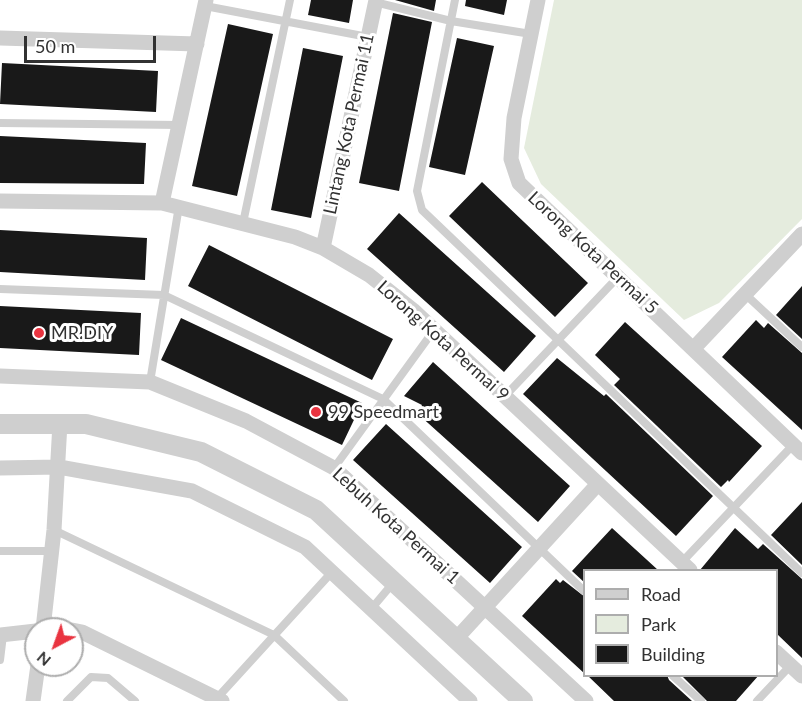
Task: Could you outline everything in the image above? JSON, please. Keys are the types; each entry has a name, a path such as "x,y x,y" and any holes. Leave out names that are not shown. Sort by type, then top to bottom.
{"street":[{"name":"Lorong Kota Permai 5","path":"538,0 513,128 511,159 519,183 797,449"},
{"name":"Lintang Kota Permai 11","path":"323,248 376,1"},
{"path":"162,203 205,3"},
{"path":"0,38 197,44"},
{"name":"Lorong Kota Permai 9","path":"0,201 162,203 295,237 323,248 369,275 434,330 685,567"},
{"path":"694,348 802,234"},
{"name":"Lebuh Kota Permai 1","path":"0,376 150,382 246,421 334,468 586,701"},
{"path":"44,617 54,530 60,423"},
{"path":"0,424 86,424 201,452 316,510 523,701"},
{"path":"0,468 59,467 192,491 305,547 372,608 461,698"},
{"path":"456,639 597,485"},
{"path":"2,635 24,632"},
{"path":"84,633 220,699"},
{"path":"778,653 802,676"},
{"path":"33,701 36,677"}],"lane":[{"path":"243,223 290,0"},
{"path":"455,0 417,191 422,210 802,573"},
{"path":"376,1 451,21 531,34"},
{"path":"205,3 368,37"},
{"path":"0,123 180,125"},
{"path":"150,382 179,206"},
{"path":"505,396 618,277"},
{"path":"0,289 164,295 383,399 583,589"},
{"path":"745,294 802,347"},
{"path":"334,468 434,330"},
{"path":"685,567 734,508 797,449"},
{"path":"54,530 274,635 344,701"},
{"path":"0,551 52,551"},
{"path":"220,699 274,635 333,572"},
{"path":"372,608 394,582"},
{"path":"0,660 2,635"},
{"path":"757,701 790,665"},
{"path":"69,700 91,677 108,678 135,701"},
{"path":"675,677 701,701"}],"green space":[{"path":"554,0 802,0 802,219 719,303 684,320 541,184 524,148"}],"building":[{"path":"311,0 353,0 349,23 308,15"},
{"path":"395,0 436,0 434,11"},
{"path":"466,0 507,0 504,15 465,6"},
{"path":"393,13 432,22 399,191 359,183"},
{"path":"228,24 273,34 237,196 192,186"},
{"path":"457,38 494,46 465,175 429,167"},
{"path":"303,48 343,56 311,218 271,210"},
{"path":"2,63 158,71 156,112 0,104"},
{"path":"0,136 146,143 144,184 0,183"},
{"path":"482,182 588,283 555,317 449,216"},
{"path":"399,213 536,336 504,372 367,249"},
{"path":"0,230 147,238 145,280 0,272"},
{"path":"209,245 393,339 372,380 188,286"},
{"path":"802,286 802,339 776,315"},
{"path":"0,306 141,313 139,355 0,348"},
{"path":"181,318 362,403 342,445 161,360"},
{"path":"756,320 764,328 768,323 802,353 802,430 722,357"},
{"path":"625,322 762,446 729,482 728,480 721,487 614,385 620,379 595,355"},
{"path":"557,358 604,396 606,394 713,496 676,536 523,394"},
{"path":"433,362 570,486 538,522 418,414 422,405 404,396"},
{"path":"386,424 522,547 490,583 353,460"},
{"path":"802,502 802,565 771,535"},
{"path":"612,528 657,569 583,569 583,581 572,571"},
{"path":"735,528 758,549 763,544 802,579 802,658 778,635 778,569 701,569"},
{"path":"556,579 560,583 563,580 583,595 583,672 522,616"},
{"path":"589,677 668,677 692,701 614,701"},
{"path":"683,677 757,677 736,701 707,701"}],"place":[{"name":"MR.DIY","path":"39,333"},
{"name":"99 Speedmart","path":"316,412"}]}
